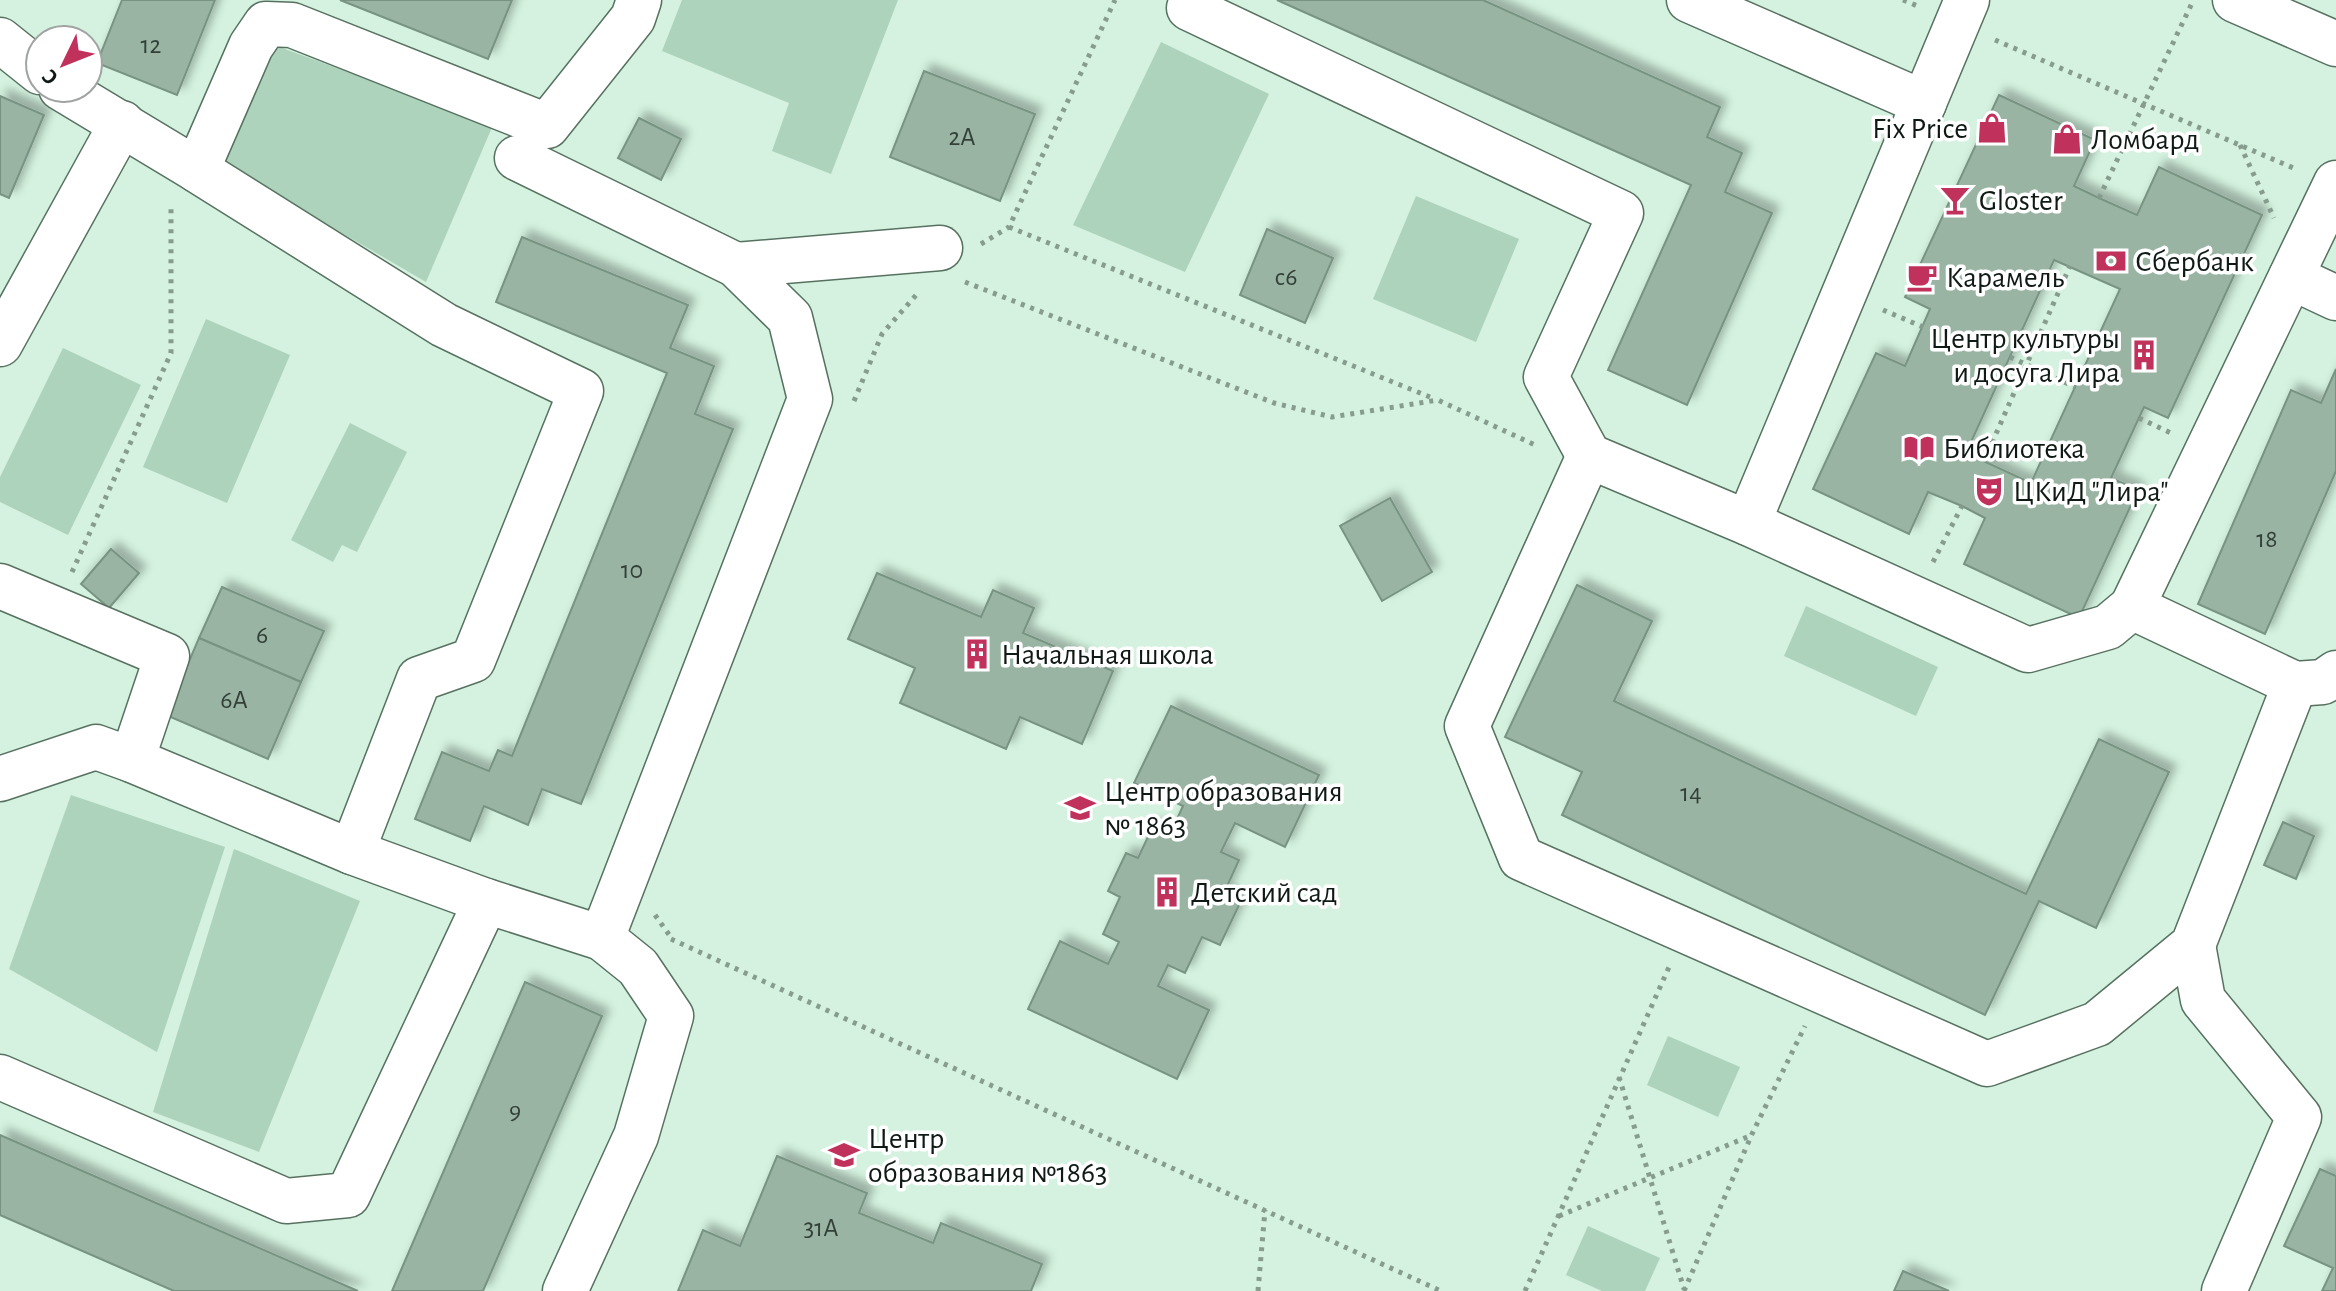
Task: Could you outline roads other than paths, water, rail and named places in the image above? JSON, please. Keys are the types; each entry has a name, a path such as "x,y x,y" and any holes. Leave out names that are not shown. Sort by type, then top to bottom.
{"street":[{"path":"565,1291 636,1136 671,1016 638,967 623,922 810,399 790,318 736,265 529,164 547,126 633,18 639,0"},
{"path":"1689,0 1924,103"},
{"path":"2235,0 2336,44"},
{"path":"1183,3 1621,213 1546,377 1587,462 1748,523 2028,650 2108,627 2132,607 2336,184"},
{"path":"1748,523 1962,12"},
{"path":"184,162 266,24 292,25 547,126"},
{"path":"0,40 24,59"},
{"path":"89,104 444,325 581,391 473,660 419,679 352,852"},
{"path":"0,344 122,123"},
{"path":"736,265 950,256"},
{"path":"2294,271 2336,298"},
{"path":"1587,462 1467,726 1521,858 1987,1064 2097,1024 2193,945 2307,684 2132,607"},
{"path":"0,586 167,656 132,760"},
{"path":"0,779 96,747 352,852 486,901 623,922"},
{"path":"0,1077 286,1201 348,1195 486,901"},
{"path":"2193,945 2203,1000 2299,1117 2224,1291"}],"place":[{"name":"Fix Price","path":"1992,128"},
{"name":"Ломбард","path":"2067,139"},
{"name":"Gloster","path":"1955,200"},
{"name":"Сбербанк","path":"2111,261"},
{"name":"Карамель","path":"1922,277"},
{"name":"Центр культуры и досуга Лира","path":"2144,355"},
{"name":"Библиотека","path":"1919,448"},
{"name":"ЦКиД \"Лира\"","path":"1989,491"},
{"name":"Начальная школа","path":"977,654"},
{"name":"Центр образования № 1863","path":"1080,808"},
{"name":"Детский сад","path":"1167,892"},
{"name":"Центр образования №1863","path":"844,1155"}]}
